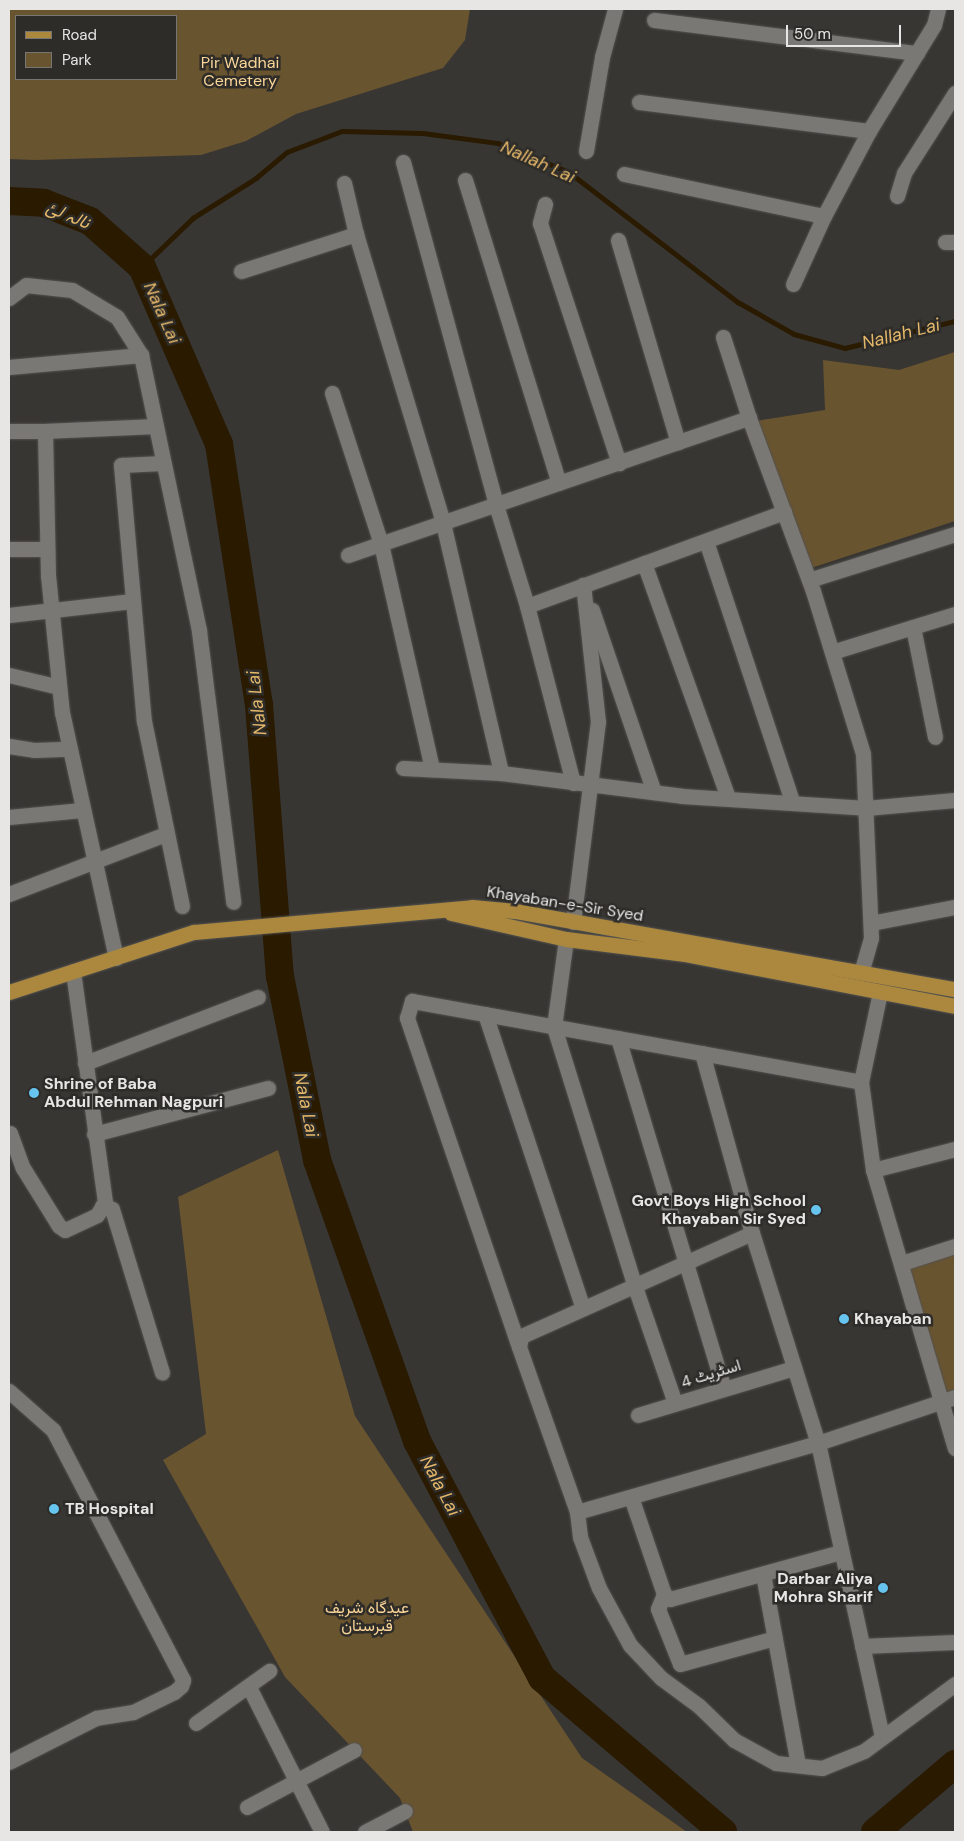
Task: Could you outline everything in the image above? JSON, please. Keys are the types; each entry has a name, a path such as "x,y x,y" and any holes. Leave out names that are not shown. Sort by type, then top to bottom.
{"main road":[{"name":"Khayaban-e-Sir Syed","path":"445,911 472,907 573,922 955,989"},
{"path":"9,992 194,932 416,910 445,911"},
{"name":"Khayaban-e-Sir Syed","path":"445,911 566,939 685,954 955,1006"}],"street":[{"path":"586,152 602,57 615,9"},
{"path":"793,284 824,216 869,131 934,26 938,9"},
{"path":"654,20 917,53"},
{"path":"897,196 904,173 955,93"},
{"path":"639,102 869,131"},
{"path":"403,162 496,505 527,606 572,783"},
{"path":"624,174 824,216"},
{"path":"466,180 559,483"},
{"path":"344,183 356,234 443,523 501,773"},
{"path":"545,204 540,223 619,463"},
{"path":"241,271 356,234"},
{"path":"618,240 678,442"},
{"path":"9,298 26,285 72,290 118,316 141,355 199,631 233,902"},
{"path":"723,337 749,418 809,580 863,754 872,938 861,972"},
{"path":"9,367 141,355"},
{"path":"332,393 381,544 432,769"},
{"path":"348,555 749,418"},
{"path":"9,431 155,426"},
{"path":"45,431 47,549 59,687 68,749 116,958"},
{"path":"163,464 121,465 144,721 165,834 182,906"},
{"path":"527,606 784,512"},
{"path":"809,580 955,534"},
{"path":"706,541 792,801"},
{"path":"9,549 47,549"},
{"path":"644,563 728,798"},
{"path":"573,922 598,722 583,585"},
{"path":"583,585 654,792"},
{"path":"9,615 132,601"},
{"path":"832,652 955,614"},
{"path":"913,627 935,737"},
{"path":"9,675 59,687"},
{"path":"9,746 34,750 68,749"},
{"path":"403,768 501,773 654,792 866,808 955,800"},
{"path":"9,817 82,810"},
{"path":"9,894 165,834"},
{"path":"871,923 955,906"},
{"path":"566,939 554,1027 634,1284 675,1403"},
{"path":"10,1133 23,1168 59,1226 65,1230 97,1215 105,1202 94,1134 73,971"},
{"path":"880,992 861,1082 873,1170 902,1263 949,1399 955,1448"},
{"path":"85,1063 258,997"},
{"path":"861,1082 412,1001 407,1018 577,1512 580,1537 600,1588 630,1645 661,1678 699,1706 734,1740 776,1763 798,1766 822,1768 864,1751 955,1684"},
{"path":"485,1014 583,1308"},
{"path":"618,1038 724,1388"},
{"path":"702,1053 752,1233 818,1443 882,1736"},
{"path":"94,1134 268,1088"},
{"path":"873,1170 955,1149"},
{"path":"102,1206 112,1210 162,1373"},
{"path":"519,1347 522,1336 634,1284 752,1233"},
{"path":"902,1263 955,1246"},
{"name":"اسٹریٹ 4","path":"638,1414 794,1368"},
{"path":"9,1391 53,1430 183,1680 181,1686 174,1692 133,1712 96,1718 9,1762"},
{"path":"577,1512 818,1443 949,1399"},
{"path":"631,1498 664,1594 670,1599 841,1552"},
{"path":"763,1574 798,1766"},
{"path":"664,1594 658,1609 680,1664 775,1638"},
{"path":"862,1646 955,1642"},
{"path":"196,1723 269,1672"},
{"path":"249,1687 322,1832"},
{"path":"247,1807 354,1750"},
{"path":"366,1832 405,1811"}],"green space":[{"name":"Pir Wadhai Cemetery","path":"9,9 470,9 465,40 443,68 296,114 246,141 201,155 35,160 9,159"},
{"path":"955,352 955,521 805,570 750,422 825,410 823,360 899,370"},
{"name":"عیدگاہ شریف قبرستان","path":"278,1150 355,1416 582,1758 687,1832 413,1832 400,1798 285,1677 163,1460 206,1434 178,1197"},
{"path":"955,1246 955,1397 943,1401 902,1263"}],"waterway":[{"name":"Nallah Lai","path":"142,267 193,218 256,178 287,152 342,131 423,133 498,143 569,172 738,302 794,334 845,348 955,321"},
{"name":"Nala Lai","path":"9,201 44,203 90,221 142,267 219,444 259,705 280,976 317,1160 417,1441 542,1678 723,1832"},
{"name":"Nala Lai","path":"875,1832 955,1764"}],"place":[{"name":"Shrine of Baba Abdul Rehman Nagpuri","path":"34,1093"},
{"name":"Govt Boys High School Khayaban Sir Syed","path":"816,1210"},
{"name":"Khayaban","path":"844,1319"},
{"name":"TB Hospital","path":"54,1509"},
{"name":"Darbar Aliya Mohra Sharif","path":"883,1588"}],"water label":[{"name":"نالہ لئ","path":"68,215"}]}
